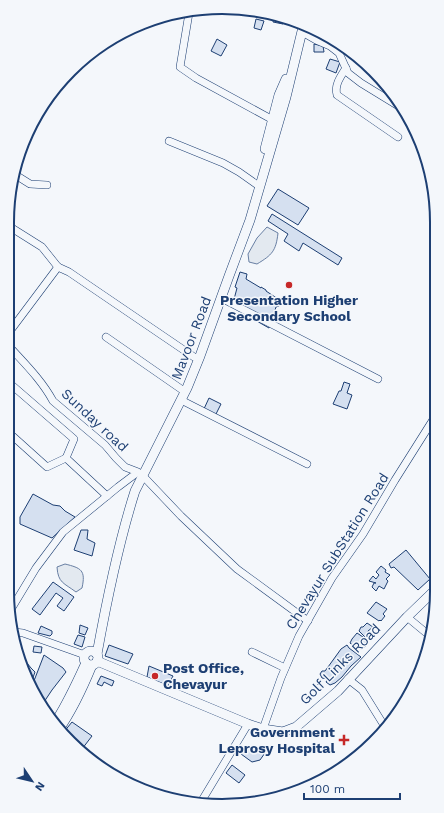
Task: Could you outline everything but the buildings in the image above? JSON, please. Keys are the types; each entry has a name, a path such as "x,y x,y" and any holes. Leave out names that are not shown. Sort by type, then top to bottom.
{"main road":[{"name":"Mavoor Road","path":"91,658 103,620 122,536 140,474 194,357 246,217 279,95 289,69 301,29"},
{"name":"Mavoor Road","path":"140,474 181,400 200,356 245,234 256,202 286,97 301,29"},
{"name":"Golf Links Road","path":"91,658 248,724 263,729 283,732 296,726 338,691 407,617 430,595"},
{"path":"58,719 91,658"},
{"path":"62,724 85,682 91,658"}],"street":[{"path":"188,17 180,67 196,78 273,120"},
{"path":"305,31 316,40 330,46 339,53 348,73 392,102"},
{"path":"346,68 337,83 337,95 398,137"},
{"path":"169,141 223,163 256,184"},
{"path":"19,177 30,184 48,185"},
{"path":"14,229 42,247 58,267 69,272 194,357"},
{"path":"14,326 58,267"},
{"path":"221,298 378,379"},
{"path":"106,337 181,388"},
{"name":"Sunday road","path":"14,352 39,379 53,401 105,445 125,467 140,474 181,516 237,569 308,620"},
{"path":"14,387 74,438 66,458 47,467 14,437"},
{"path":"181,400 307,464"},
{"name":"Chevayur SubStation Road","path":"263,729 285,668 299,636 332,578 363,534 430,425"},
{"path":"66,458 107,496"},
{"path":"14,604 36,568 63,532 118,487 140,474"},
{"path":"407,617 426,633"},
{"path":"18,632 24,633 91,658"},
{"path":"252,652 285,668"},
{"path":"348,679 362,690 383,723"},
{"path":"203,798 248,724"}],"shaded area":[{"path":"267,227 278,233 276,244 272,252 257,264 249,262 248,254 257,238"},
{"path":"65,564 75,567 83,574 82,588 76,592 60,580 57,567"}],"place":[{"name":"Presentation Higher Secondary School","path":"289,285"},
{"name":"Post Office, Chevayur","path":"155,676"},
{"name":"Government Leprosy Hospital","path":"344,740"}]}
